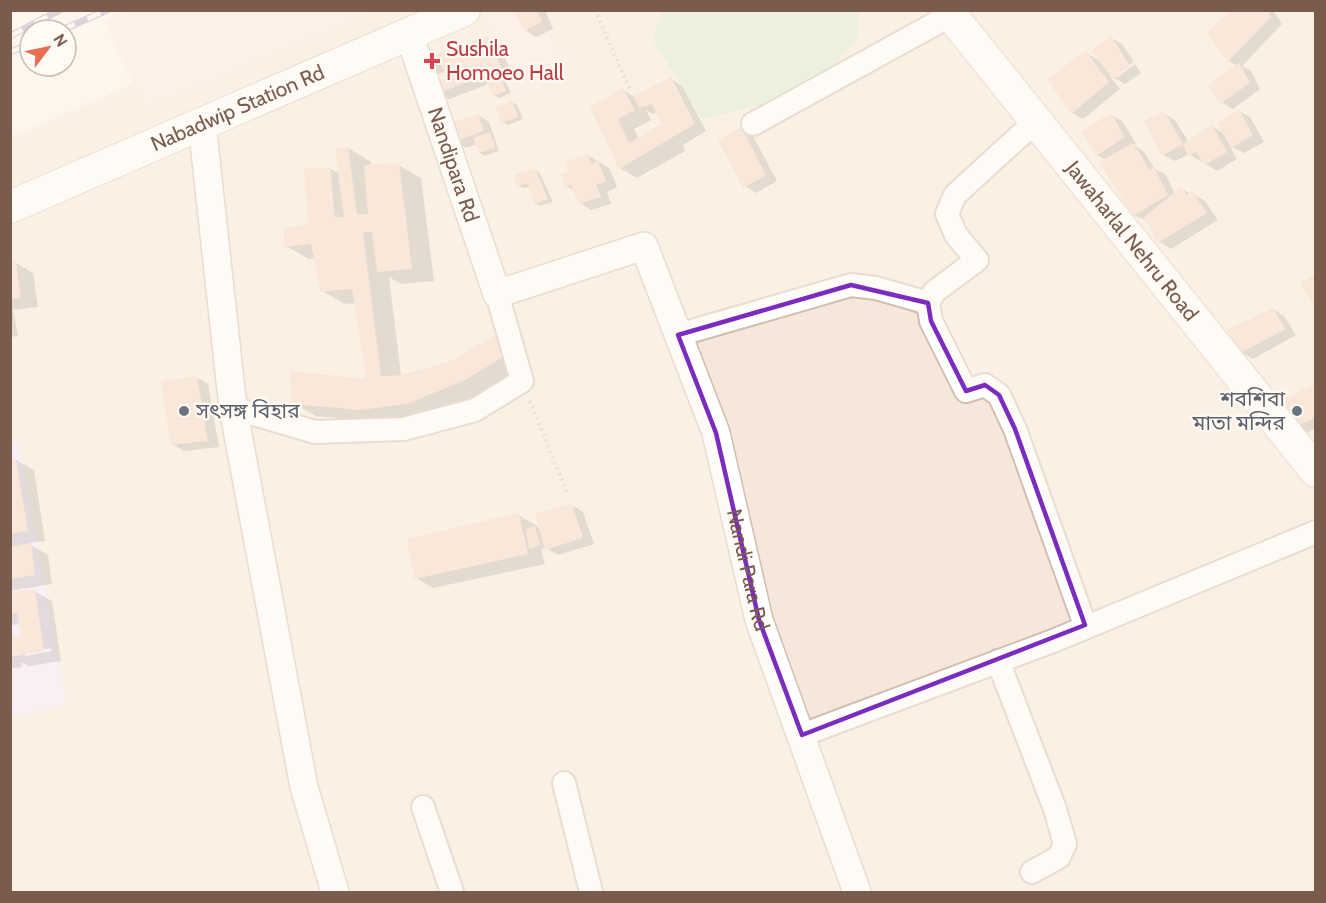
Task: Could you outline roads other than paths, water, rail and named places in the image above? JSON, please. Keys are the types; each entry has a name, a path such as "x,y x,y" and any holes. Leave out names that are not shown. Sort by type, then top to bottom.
{"main road":[{"name":"Nabadwip Station Rd","path":"10,207 464,10"},
{"name":"Jawaharlal Nehru Road","path":"949,13 1316,471"}],"street":[{"path":"753,124 949,13"},
{"name":"Nandipara Rd","path":"233,408 315,432 404,429 475,410 522,381 497,294 409,34"},
{"path":"1036,121 955,195 947,214 956,235 977,260 934,292 928,303 931,321 966,391 985,385 999,395 1011,420 1085,625"},
{"path":"202,124 233,408 304,787 335,892"},
{"name":"Nandi Para Rd","path":"497,294 644,246 716,433 759,620 857,892"},
{"path":"678,335 851,285 876,288 928,303"},
{"path":"802,735 998,661 1316,532"},
{"path":"998,661 1055,809 1065,844 1059,857 1032,872"},
{"path":"564,783 591,892"},
{"path":"423,807 452,892"}],"railway":[{"path":"10,36 60,10"},
{"path":"78,23 107,10"},
{"path":"10,52 18,49"}],"place":[{"name":"Sushila Homoeo Hall","path":"432,61"},
{"name":"সৎসঙ্গ বিহার","path":"184,411"},
{"name":"শবশিবা মাতা মন্দির","path":"1297,411"}]}
